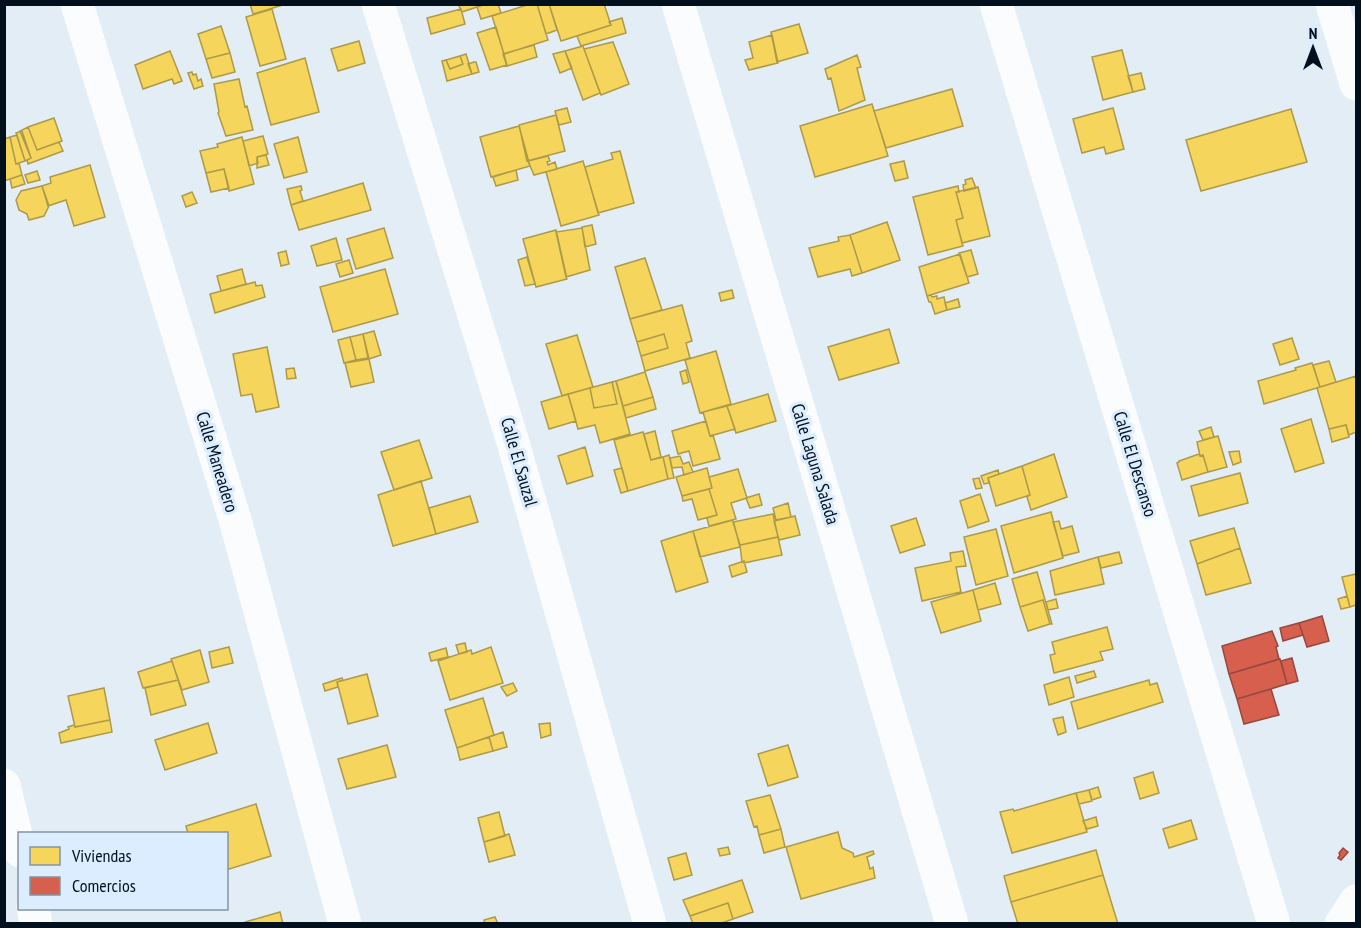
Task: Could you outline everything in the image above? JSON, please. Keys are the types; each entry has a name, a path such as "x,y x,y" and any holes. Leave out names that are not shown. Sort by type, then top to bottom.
{"street":[{"name":"Calle Maneadero","path":"77,4 236,523 345,924"},
{"name":"Calle El Sauzal","path":"378,4 512,439 650,924"},
{"name":"Calle Laguna Salada","path":"678,4 952,924"},
{"name":"Calle El Descanso","path":"996,4 1274,924"},
{"path":"1332,4 1356,84"},
{"path":"4,785 18,842"},
{"path":"1341,924 1356,901"}],"building: Viviendas":[{"path":"250,4 286,4 253,14"},
{"path":"458,4 486,4 462,12"},
{"path":"498,4 501,13 481,19 477,7"},
{"path":"530,4 537,4 548,40 504,54 492,16"},
{"path":"537,4 549,4 557,30 546,34"},
{"path":"549,4 604,4 611,25 561,41"},
{"path":"272,9 286,59 260,66 246,17"},
{"path":"461,9 465,24 431,34 427,18"},
{"path":"622,18 626,33 581,46 577,36 611,25 609,22"},
{"path":"799,24 808,53 777,62 771,32"},
{"path":"221,26 230,53 206,59 198,34"},
{"path":"496,27 507,65 490,70 477,33"},
{"path":"772,35 778,63 749,70 745,60 753,58 749,42"},
{"path":"359,41 365,63 338,71 331,49"},
{"path":"613,42 629,84 601,95 584,49"},
{"path":"534,45 537,57 507,66 503,54"},
{"path":"583,46 600,93 583,100 565,51"},
{"path":"1122,50 1133,92 1103,100 1092,57"},
{"path":"170,51 182,81 174,84 172,79 143,89 135,65"},
{"path":"565,51 572,68 560,73 553,54"},
{"path":"230,53 235,72 212,78 206,59"},
{"path":"466,54 472,74 447,81 442,61 446,60 450,69 463,64 460,56"},
{"path":"857,55 861,67 857,68 865,100 839,111 831,78 828,79 825,69"},
{"path":"460,56 463,64 450,69 446,60"},
{"path":"305,58 319,112 271,125 257,73"},
{"path":"474,62 479,72 472,74 468,64"},
{"path":"192,72 193,75 196,74 198,81 201,79 203,86 194,89 188,73"},
{"path":"1141,73 1145,89 1133,92 1128,76"},
{"path":"239,79 253,130 226,136 218,113 214,84"},
{"path":"952,89 963,126 886,148 874,111"},
{"path":"872,104 888,156 815,177 800,126"},
{"path":"567,108 571,122 559,125 555,111"},
{"path":"1113,108 1124,149 1106,154 1104,147 1082,153 1073,119"},
{"path":"1291,109 1307,162 1201,191 1186,140"},
{"path":"556,115 565,151 527,161 519,125"},
{"path":"54,118 62,141 37,150 28,127"},
{"path":"519,126 530,166 491,177 480,137"},
{"path":"28,127 37,150 59,142 63,151 28,164 27,160 31,158 20,131"},
{"path":"22,131 31,158 25,161 16,133"},
{"path":"17,135 25,161 16,164 10,137"},
{"path":"263,136 268,154 257,157 258,163 249,166 243,141"},
{"path":"10,137 16,164 19,163 22,175 4,181 4,139"},
{"path":"242,137 254,184 229,191 224,169 206,173 200,151 218,147 217,144"},
{"path":"298,137 307,172 284,178 274,144"},
{"path":"620,151 634,203 598,213 585,167 613,159 611,153"},
{"path":"266,155 269,165 257,168 257,157"},
{"path":"548,156 550,161 547,162 548,165 555,162 557,169 534,175 528,161"},
{"path":"583,161 599,215 561,226 546,172"},
{"path":"904,161 908,178 895,181 890,164"},
{"path":"90,165 105,217 74,226 66,200 48,206 42,186 51,183 50,177"},
{"path":"224,169 229,188 211,192 206,173"},
{"path":"516,170 518,180 496,186 493,177"},
{"path":"37,171 40,180 28,183 25,175"},
{"path":"22,175 25,184 12,188 10,179"},
{"path":"972,178 976,188 964,191 965,180"},
{"path":"363,183 371,210 299,230 291,205"},
{"path":"42,186 49,206 44,216 29,220 27,214 19,210 16,200 21,191"},
{"path":"301,186 303,201 291,205 287,189"},
{"path":"958,186 959,192 956,192 963,218 956,220 963,246 928,255 913,197"},
{"path":"978,187 990,236 962,243 956,220 963,218 956,192"},
{"path":"192,192 197,203 186,207 182,196"},
{"path":"887,222 900,260 862,273 850,235"},
{"path":"592,225 596,244 585,247 582,227"},
{"path":"384,228 393,258 356,269 347,239"},
{"path":"582,228 590,270 566,277 556,232"},
{"path":"556,230 567,279 536,287 523,239"},
{"path":"850,235 862,273 852,276 850,269 818,277 809,248 839,241 838,237"},
{"path":"336,238 342,260 317,266 311,246"},
{"path":"971,250 978,274 967,277 959,253"},
{"path":"286,251 289,264 281,266 278,253"},
{"path":"960,254 969,283 927,296 919,267"},
{"path":"527,257 535,284 525,286 518,260"},
{"path":"645,258 662,310 630,319 615,267"},
{"path":"349,260 353,273 340,277 336,264"},
{"path":"242,269 246,284 221,291 217,276"},
{"path":"385,269 398,314 333,332 320,287"},
{"path":"255,282 256,286 262,285 265,297 215,313 210,294"},
{"path":"732,290 734,298 721,301 719,293"},
{"path":"927,296 932,297 937,296 937,299 944,297 947,310 935,314"},
{"path":"958,299 960,307 947,310 945,303"},
{"path":"682,305 692,341 686,343 690,358 645,371 641,356 668,348 664,334 637,342 630,319"},
{"path":"889,329 899,363 839,380 828,347"},
{"path":"374,331 381,355 369,359 363,334"},
{"path":"363,334 368,358 356,360 350,337"},
{"path":"664,334 668,348 641,356 637,342"},
{"path":"577,335 593,387 562,396 546,344"},
{"path":"350,337 356,360 344,363 338,340"},
{"path":"1292,338 1299,359 1280,365 1273,344"},
{"path":"267,347 279,407 256,412 252,394 241,396 233,354"},
{"path":"716,351 731,404 700,413 685,360"},
{"path":"369,359 374,382 351,387 345,363"},
{"path":"1329,361 1336,382 1320,387 1313,365"},
{"path":"1312,363 1320,387 1264,404 1258,381"},
{"path":"294,368 296,378 287,379 286,369"},
{"path":"686,370 689,382 683,384 680,372"},
{"path":"645,372 653,397 623,406 616,381"},
{"path":"1356,376 1356,432 1349,435 1346,425 1329,429 1317,388"},
{"path":"616,381 630,434 600,443 595,425 578,429 568,394 590,388 594,408 617,404 612,382"},
{"path":"612,382 617,404 594,408 590,388"},
{"path":"568,394 576,421 549,429 541,402"},
{"path":"768,394 776,421 736,433 727,406"},
{"path":"653,397 656,409 626,418 623,406"},
{"path":"727,406 735,429 710,436 703,412"},
{"path":"1311,419 1324,463 1295,472 1281,429"},
{"path":"706,421 720,459 693,466 689,451 678,454 672,431"},
{"path":"1346,425 1349,437 1332,442 1329,429"},
{"path":"1211,427 1214,437 1203,440 1199,431"},
{"path":"655,431 661,457 651,460 644,434"},
{"path":"643,432 651,460 663,457 668,479 628,491 614,440"},
{"path":"1218,436 1227,467 1208,472 1203,455 1200,456 1197,442"},
{"path":"419,440 432,478 394,490 381,452"},
{"path":"585,447 593,476 567,484 558,456"},
{"path":"1239,451 1241,462 1233,465 1229,452"},
{"path":"1054,454 1067,497 1031,510 1027,497 1030,495 1022,466"},
{"path":"1199,454 1203,455 1208,472 1182,480 1177,463"},
{"path":"669,455 674,478 668,479 663,457"},
{"path":"680,456 683,464 689,462 693,472 684,475 682,467 672,468 670,458"},
{"path":"1022,466 1030,495 996,506 988,478"},
{"path":"622,468 628,491 621,493 614,470"},
{"path":"707,468 712,488 682,496 676,477"},
{"path":"738,469 747,498 731,503 736,519 709,526 707,518 717,515 709,489 712,488 709,477"},
{"path":"998,470 999,474 988,478 989,483 984,484 981,476"},
{"path":"1240,473 1248,503 1199,516 1191,486"},
{"path":"979,478 982,488 976,489 973,479"},
{"path":"421,481 436,534 393,546 378,495"},
{"path":"709,489 717,515 698,520 692,499 683,501 682,496"},
{"path":"759,494 762,505 750,508 746,498"},
{"path":"980,494 989,521 968,528 960,501"},
{"path":"470,496 478,522 436,534 429,508"},
{"path":"788,503 791,517 776,520 773,508"},
{"path":"1051,512 1063,558 1014,573 1001,526"},
{"path":"773,514 778,537 740,545 733,522"},
{"path":"795,516 800,535 779,540 774,521"},
{"path":"916,518 925,545 900,553 891,526"},
{"path":"733,520 740,547 700,557 693,531"},
{"path":"1059,521 1061,529 1072,526 1079,552 1063,556 1053,522"},
{"path":"1234,528 1240,548 1197,564 1190,541"},
{"path":"996,529 1008,576 976,585 964,537"},
{"path":"693,531 708,582 676,592 661,541"},
{"path":"778,537 782,555 742,562 740,545"},
{"path":"1240,548 1251,583 1206,595 1197,564"},
{"path":"963,551 966,566 956,567 961,592 922,601 915,568 951,561 950,553"},
{"path":"1119,552 1122,563 1101,568 1098,557"},
{"path":"1098,557 1104,584 1055,595 1050,571"},
{"path":"744,561 747,572 732,577 729,566"},
{"path":"1037,572 1052,624 1050,624 1043,600 1020,607 1012,579"},
{"path":"1356,574 1356,605 1350,607 1342,577"},
{"path":"995,583 1001,604 978,610 973,590"},
{"path":"973,590 981,621 941,633 931,602"},
{"path":"1347,596 1350,607 1341,609 1338,599"},
{"path":"1056,599 1058,608 1048,610 1046,602"},
{"path":"1043,600 1050,624 1028,631 1020,607"},
{"path":"1107,627 1113,649 1100,652 1103,660 1054,673 1050,655 1055,654 1052,642"},
{"path":"465,643 467,652 459,654 456,645"},
{"path":"229,647 233,663 212,668 209,652"},
{"path":"491,647 503,683 450,700 438,661 471,650 472,654"},
{"path":"446,648 448,657 431,661 429,653"},
{"path":"200,650 209,682 182,690 171,659"},
{"path":"172,661 178,680 143,688 138,672"},
{"path":"1094,671 1096,677 1077,683 1075,676"},
{"path":"367,674 378,716 348,724 337,682"},
{"path":"1069,677 1074,697 1049,705 1044,685"},
{"path":"342,678 343,680 337,682 338,687 325,691 323,684"},
{"path":"178,680 186,705 151,715 145,688"},
{"path":"1149,680 1150,685 1157,683 1163,702 1078,729 1071,702"},
{"path":"513,683 517,691 507,696 501,687"},
{"path":"104,688 110,720 75,727 68,696"},
{"path":"483,698 494,735 457,748 445,710"},
{"path":"1063,717 1066,732 1058,735 1053,719"},
{"path":"110,720 112,732 61,743 59,733 69,729 68,727"},
{"path":"208,723 217,753 165,770 155,740"},
{"path":"550,723 551,735 541,738 539,724"},
{"path":"503,732 507,747 493,751 489,737"},
{"path":"489,737 493,751 460,760 457,748"},
{"path":"387,745 396,777 347,789 338,759"},
{"path":"788,745 798,777 768,786 758,754"},
{"path":"1153,772 1159,793 1140,799 1134,778"},
{"path":"1098,787 1101,797 1092,800 1089,790"},
{"path":"1089,790 1092,801 1079,804 1076,793"},
{"path":"1076,793 1087,832 1012,853 1000,812 1013,809 1014,811"},
{"path":"770,795 781,829 759,835 757,826 754,827 746,801"},
{"path":"256,804 271,856 228,869 228,832 188,832 186,826"},
{"path":"499,812 505,836 484,842 478,818"},
{"path":"1096,817 1098,826 1087,829 1083,821"},
{"path":"1191,820 1197,839 1169,848 1163,829"},
{"path":"781,829 785,847 764,853 759,835"},
{"path":"838,832 842,848 853,853 854,857 873,851 874,854 867,857 870,869 873,867 875,878 801,899 786,847"},
{"path":"509,834 515,855 489,862 484,842"},
{"path":"728,847 730,854 720,856 718,849"},
{"path":"1096,850 1103,875 1011,902 1004,876"},
{"path":"686,853 692,875 674,880 668,858"},
{"path":"1103,875 1118,924 1018,924 1011,902"},
{"path":"742,880 753,912 733,919 728,903 690,916 683,900"},
{"path":"728,903 733,919 719,924 693,924 690,916"},
{"path":"280,912 283,924 245,924 245,922"},
{"path":"495,917 498,924 485,924 484,920"}],"building: Comercios":[{"path":"1322,616 1329,641 1307,647 1299,623"},
{"path":"1299,623 1303,635 1283,641 1280,628"},
{"path":"1272,631 1278,646 1276,647 1279,659 1229,674 1222,646"},
{"path":"1292,658 1298,681 1287,684 1281,661"},
{"path":"1280,659 1287,684 1237,699 1229,674"},
{"path":"1271,689 1279,715 1244,724 1237,699"},
{"path":"1343,848 1348,852 1341,860 1338,858"}]}
